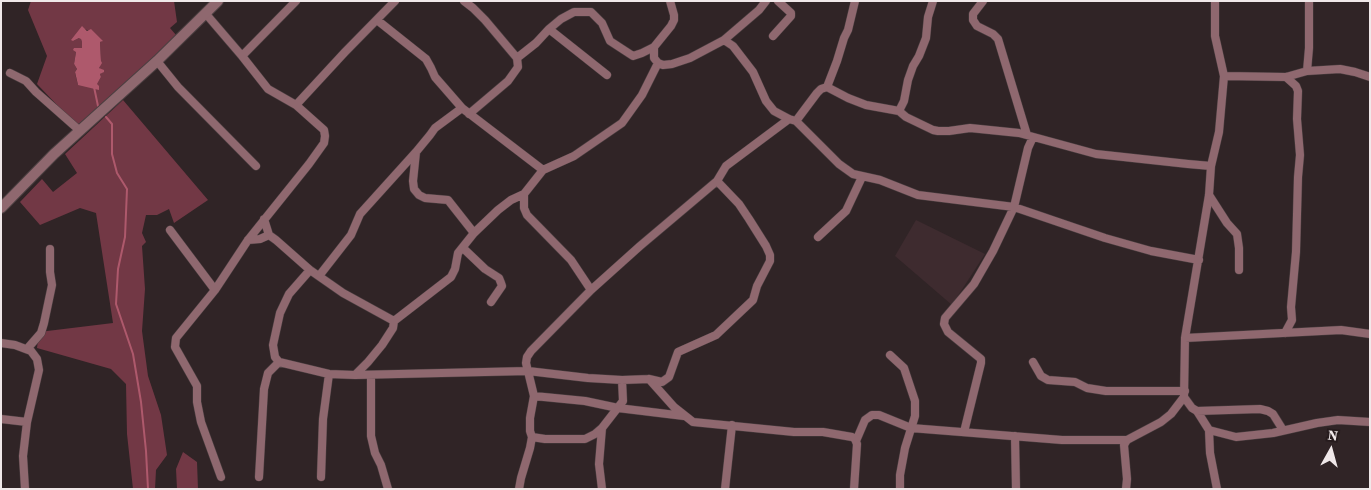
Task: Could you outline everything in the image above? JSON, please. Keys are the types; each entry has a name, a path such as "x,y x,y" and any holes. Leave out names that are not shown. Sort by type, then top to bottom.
{"street":[{"path":"1,208 79,130 158,61 218,1"},
{"path":"242,56 296,1"},
{"path":"296,105 395,1"},
{"path":"464,1 473,8 517,58 518,67 508,81 469,114"},
{"path":"517,58 536,43 560,19 574,12 591,12 602,23 610,41 633,56 642,53 654,47 672,26 674,20 670,1"},
{"path":"654,47 654,58 662,65 690,58 724,40 759,10 766,1"},
{"path":"773,36 791,16 791,12 778,1"},
{"path":"827,87 848,30 855,1"},
{"path":"964,432 982,363 981,359 948,332 944,324 945,318 974,284 993,251 1014,207 1030,136 998,39 993,34 977,26 973,20 973,14 983,1"},
{"path":"1215,1 1215,36 1224,76 1219,132 1211,166 1199,260 1185,338 1184,394 1209,430 1210,453 1217,489"},
{"path":"1307,71 1309,48 1308,1"},
{"path":"899,111 904,101 913,66 926,38 931,2"},
{"path":"206,14 268,89 296,105 324,130 325,136 324,142 309,164 264,219 215,290 176,338 175,347 197,386 197,402 201,422 221,477"},
{"path":"377,20 426,59 434,77 462,108 543,170"},
{"path":"548,29 607,75"},
{"path":"724,40 733,46 753,72 766,101 774,111 792,120 839,164 853,174 880,180 918,195 1014,207 1142,249 1199,260"},
{"path":"158,61 178,87 256,166"},
{"path":"394,321 451,277 455,269 458,253 474,233 498,210 511,200 524,194 543,170 574,156 622,123 642,95 658,63"},
{"path":"1224,76 1286,76 1307,71 1340,69 1370,77"},
{"path":"10,73 26,81 79,130"},
{"path":"1285,333 1292,320 1291,307 1296,252 1300,155 1297,118 1298,91 1296,86 1286,76"},
{"path":"519,489 532,437 530,418 534,396 526,363 527,356 591,290 717,181 726,166 792,120 821,89 827,87 866,105 899,111 906,118 938,131 970,128 1030,136 1096,154 1211,166"},
{"path":"318,276 351,235 360,214 435,128 462,108"},
{"path":"416,152 412,181 414,189 425,198 448,200 474,233"},
{"path":"818,237 846,211 862,177"},
{"path":"310,270 289,294 280,313 273,345 275,357 279,362 329,374 528,372 622,380 649,379 662,382 669,377 678,352 716,336 753,300 757,286 770,261 770,255 766,246 749,218 739,204 717,181"},
{"path":"524,194 524,208 527,215 571,260 591,290"},
{"path":"1208,195 1237,234 1239,270"},
{"path":"264,219 268,235 310,270 343,292 394,321"},
{"path":"170,230 215,290"},
{"path":"248,240 268,235"},
{"path":"463,248 485,269 498,278 501,283 502,286 491,302"},
{"path":"27,349 41,333 44,323 52,284 50,249"},
{"path":"1292,320 1303,332"},
{"path":"355,375 382,345 394,328 394,321"},
{"path":"1185,338 1341,330 1370,334"},
{"path":"1,342 31,350 37,359 39,370 27,422 23,456 25,489"},
{"path":"890,355 904,368 915,401 915,416 905,448 900,475 900,489"},
{"path":"259,477 264,389 268,373 279,362"},
{"path":"1033,362 1041,376 1048,380 1075,382 1088,388 1106,391 1184,394"},
{"path":"321,477 323,419 329,374"},
{"path":"371,375 371,436 388,489"},
{"path":"649,379 674,407 693,422 794,432 823,432 852,437 856,442"},
{"path":"532,437 545,440 585,439 595,434 623,401 622,380"},
{"path":"854,489 856,442 864,420 872,415 879,415 912,428 1062,440 1127,440 1161,422 1170,414 1184,394"},
{"path":"534,396 559,397 618,408 686,416"},
{"path":"1197,412 1260,409 1273,414 1283,430"},
{"path":"1,419 27,422"},
{"path":"1209,430 1236,437 1273,433 1338,420 1370,422"},
{"path":"725,489 732,425"},
{"path":"602,428 599,464 602,489"},
{"path":"1015,436 1016,489"},
{"path":"1126,489 1124,445 1127,440"}],"shaded area":[{"path":"31,1 174,1 177,22 170,28 176,35 147,64 77,126 37,84 47,56 28,10","holes":["84,29 90,31 102,41 100,42 101,61 99,68 103,72 100,74 101,77 96,85 78,85 75,72 77,69 74,64 76,52 82,48 82,42 81,38 73,41"]},
{"path":"82,26 87,31 91,29 103,41 100,42 102,63 99,68 104,70 104,72 100,74 101,77 97,84 99,90 78,85 75,72 77,69 74,64 76,52 73,50 74,48 82,48 82,42 79,38 71,40"},
{"path":"123,100 208,200 174,223 169,209 157,215 146,215 142,233 146,242 142,246 145,289 142,331 148,376 161,415 167,455 156,470 155,489 133,489 127,434 126,384 111,369 37,348 39,332 113,323 96,213 80,208 40,225 20,202 42,179 53,192 77,173 65,154"},
{"path":"916,220 985,254 952,305 895,256"},
{"path":"183,452 197,462 198,489 177,489 176,469"}],"waterway":[{"path":"94,87 98,106"},
{"path":"106,117 112,124 112,154 117,173 127,189 125,237 118,269 116,304 133,354 141,402 148,489"}]}
